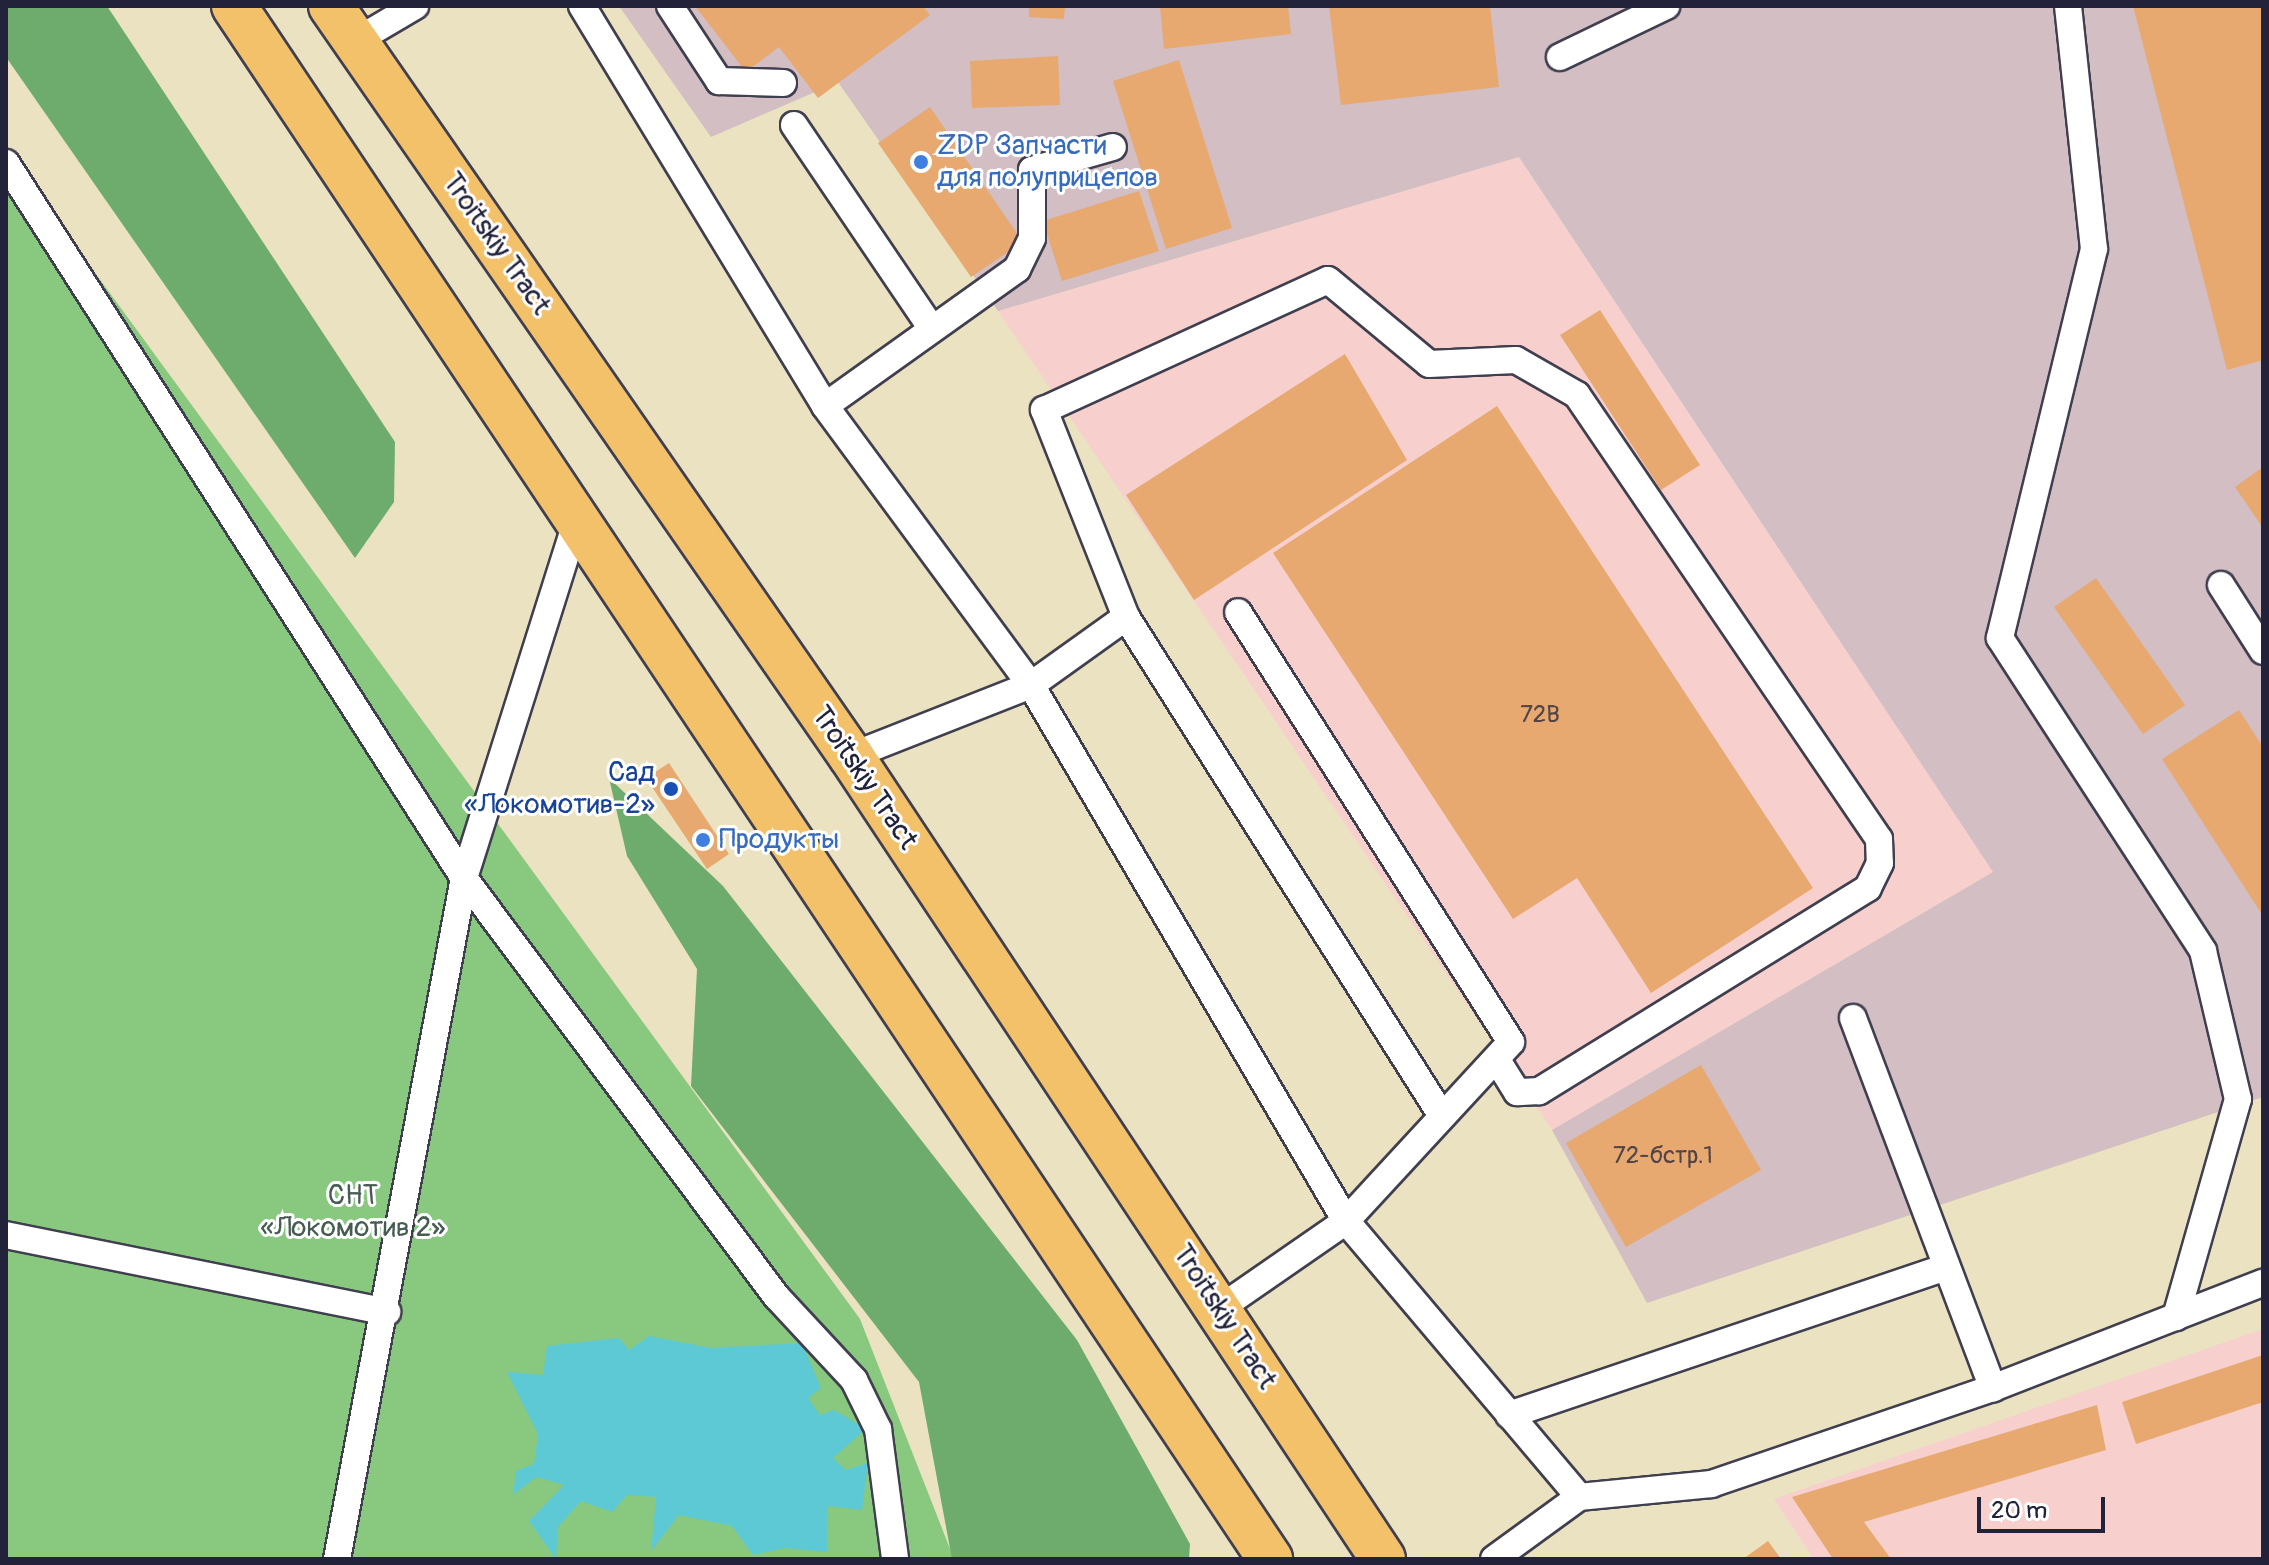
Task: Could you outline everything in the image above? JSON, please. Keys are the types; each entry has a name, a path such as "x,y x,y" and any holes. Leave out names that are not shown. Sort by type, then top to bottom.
{"main road":[{"path":"234,6 1270,1559"},
{"name":"Troitskiy Tract","path":"342,24 851,756 1383,1559"}],"lane":[{"path":"342,24 415,6"},
{"path":"582,6 825,406 1031,685 1346,1221 1579,1497"},
{"path":"670,6 719,81 783,83"},
{"path":"1560,57 1666,6"},
{"path":"2068,6 2094,249 2000,638 2203,951 2238,1099 2176,1317"},
{"path":"794,125 932,329"},
{"path":"825,406 1017,269 1032,238 1032,170 1113,147"},
{"path":"6,163 464,878 776,1296 854,1380 878,1429 895,1559"},
{"path":"1442,1116 1126,617 1044,410 1328,280 1429,364 1516,360 1577,395 1879,839 1880,863 1868,888 1539,1091 1517,1092 1496,1059"},
{"path":"337,1559 387,1312 464,878 577,520"},
{"path":"2221,585 2263,651"},
{"path":"1219,1309 1346,1221 1511,1042 1238,612"},
{"path":"851,756 1031,685 1126,617"},
{"path":"1853,1018 1993,1388"},
{"path":"6,1235 387,1312"},
{"path":"1509,1415 1947,1267"},
{"path":"1494,1559 1579,1497 1711,1484 1993,1388 2263,1283"}],"shaded area":[{"path":"619,6 2263,6 2263,1097 1647,1303 1552,1130 1993,872 1519,157 998,311 838,82 711,137"},
{"path":"1519,157 1993,872 1552,1130 998,311"},
{"path":"2263,1329 2263,1559 1814,1559 1774,1499"}],"green space":[{"path":"6,6 107,6 395,442 394,502 355,558 6,57"},
{"name":"СНТ «Локомотив 2»","path":"6,151 860,1319 954,1559 6,1559"},
{"path":"609,778 723,886 1077,1340 1190,1544 1189,1559 952,1559 919,1382 691,1086 697,969 627,856"}],"water":[{"path":"649,1336 711,1348 802,1343 821,1388 808,1398 820,1415 834,1410 866,1429 833,1458 846,1470 868,1463 862,1510 828,1506 827,1552 785,1548 753,1555 732,1526 679,1515 651,1551 656,1497 627,1495 612,1512 581,1501 558,1527 556,1559 529,1521 564,1485 536,1477 513,1495 516,1471 534,1464 538,1434 507,1372 543,1375 547,1346 619,1338 629,1350"}],"building":[{"path":"695,6 923,6 930,15 818,98 779,47 746,72"},
{"path":"1029,6 1065,6 1064,19 1029,17"},
{"path":"1160,6 1288,6 1291,34 1164,49"},
{"path":"1329,6 1490,6 1499,87 1341,105"},
{"path":"2133,6 2263,6 2263,360 2227,370"},
{"path":"1058,56 1060,105 972,108 970,61"},
{"path":"1179,60 1232,228 1166,249 1113,81"},
{"path":"930,107 1023,242 971,277 878,143"},
{"path":"1139,191 1159,251 1062,281 1043,221"},
{"path":"1600,310 1700,465 1661,490 1560,335"},
{"path":"1345,354 1407,460 1194,600 1126,495"},
{"path":"1497,406 1813,888 1651,993 1577,878 1513,919 1273,553"},
{"path":"2263,467 2263,528 2235,487"},
{"path":"2096,578 2185,705 2143,734 2054,607"},
{"path":"2239,710 2263,747 2263,916 2162,759"},
{"path":"669,763 729,854 707,869 646,778"},
{"path":"1701,1065 1761,1170 1626,1247 1566,1143"},
{"path":"2263,1355 2263,1402 2136,1444 2122,1402"},
{"path":"2097,1405 2106,1450 1864,1522 1891,1559 1833,1559 1792,1497"},
{"path":"1768,1541 1781,1559 1743,1559"}],"place":[{"name":"ZDP Запчасти для полуприцепов","path":"921,162"},
{"name":"Сад «Локомотив-2»","path":"671,789"},
{"name":"Продукты","path":"703,840"}]}
